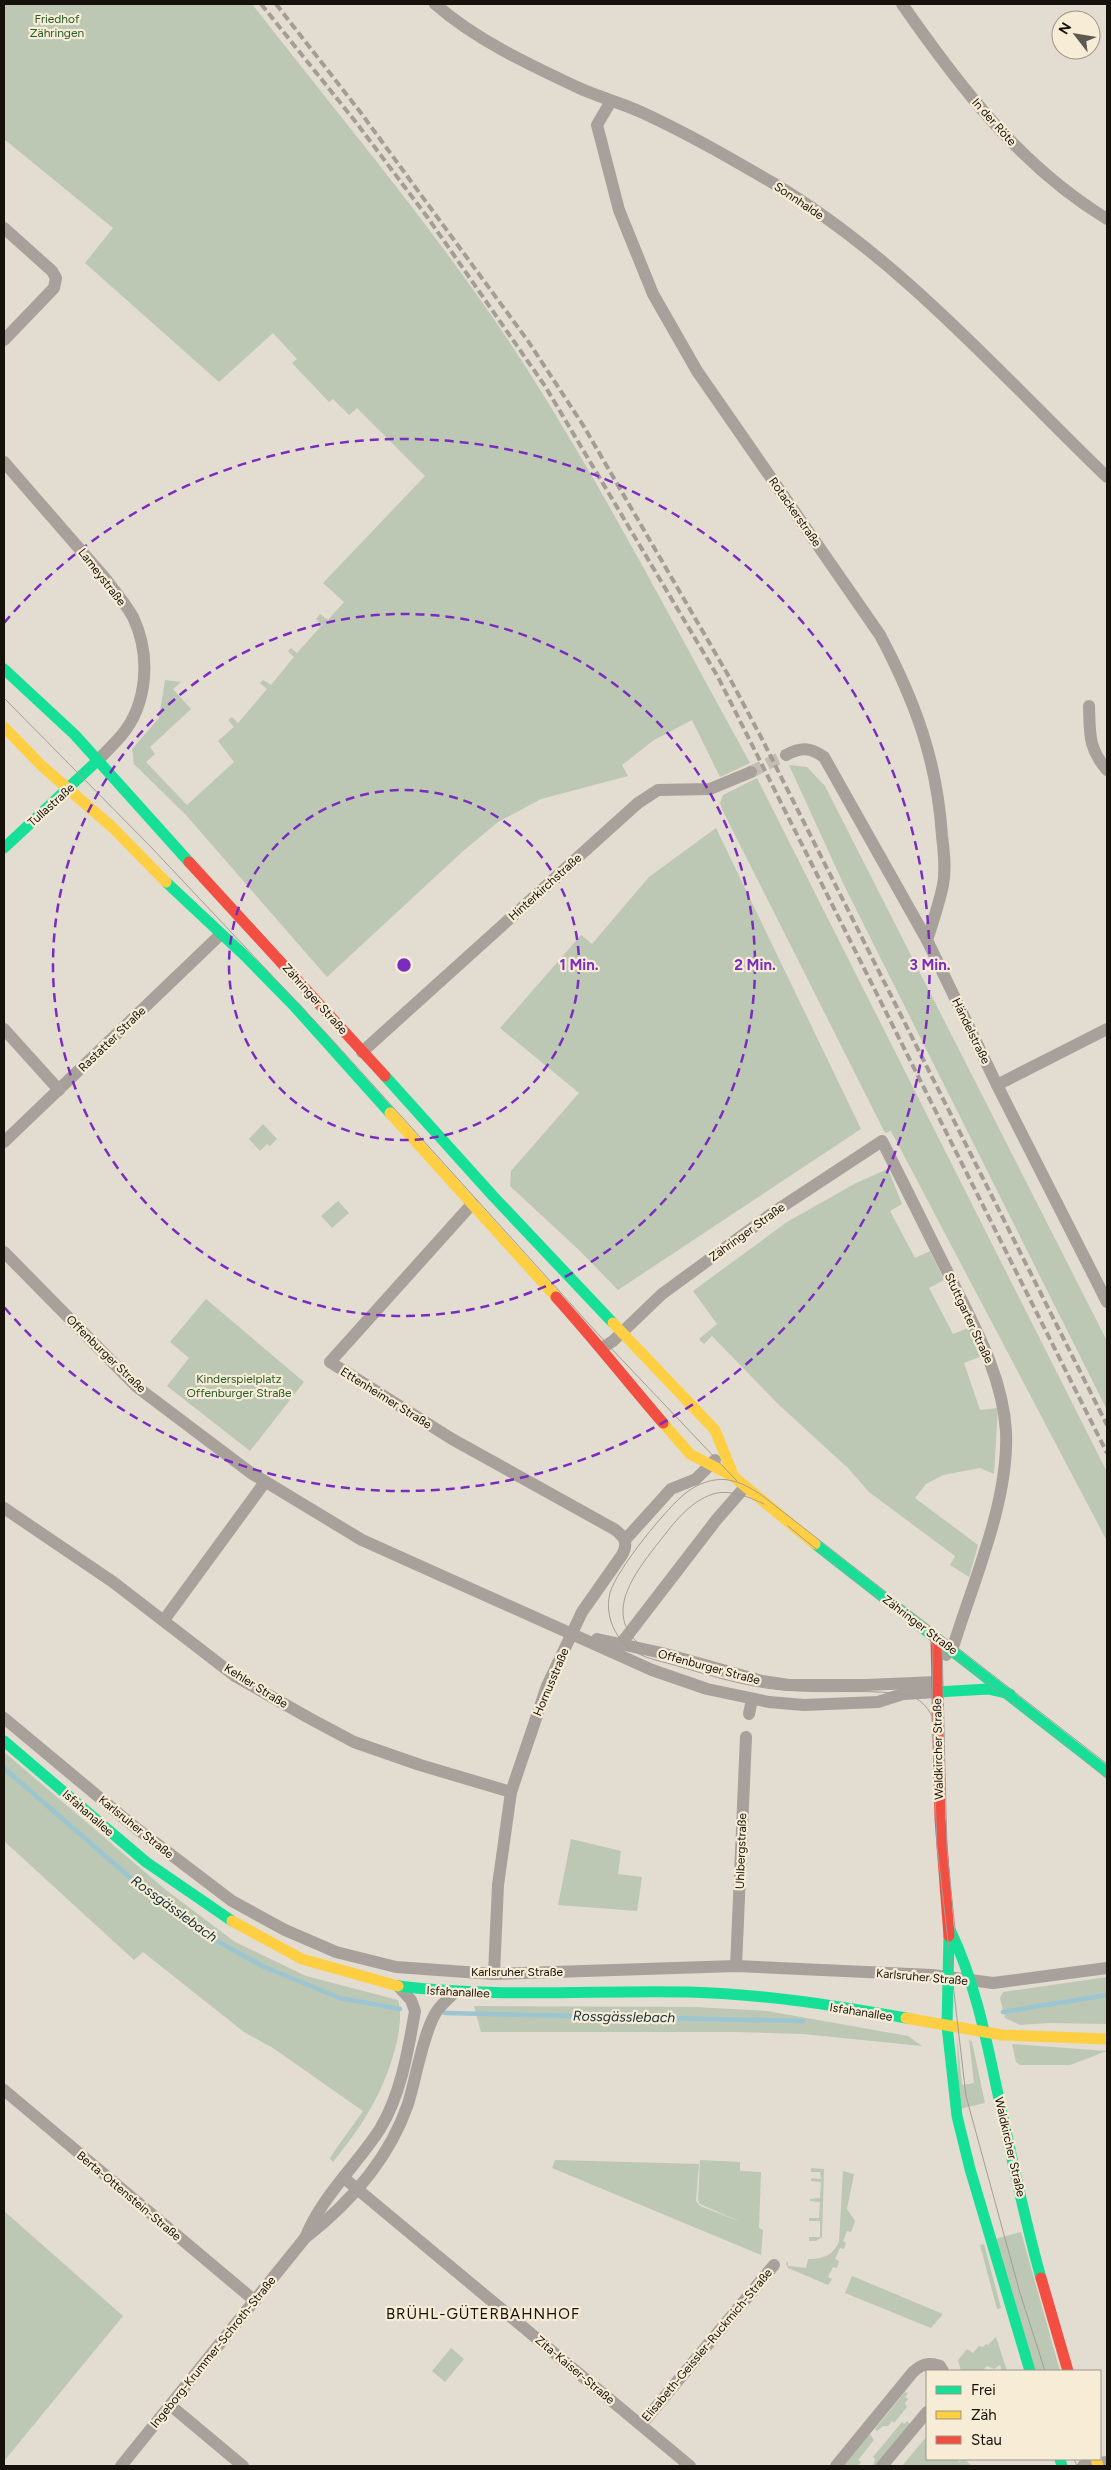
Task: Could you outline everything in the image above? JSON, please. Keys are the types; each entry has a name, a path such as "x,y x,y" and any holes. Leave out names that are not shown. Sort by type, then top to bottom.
{"main road":[{"name":"Zähringer Straße","path":"4,669 75,735 621,1334 715,1430 734,1476"},
{"name":"Zähringer Straße","path":"4,727 68,790 112,827 295,1007 602,1348 618,1371 686,1450 710,1465 734,1476 936,1639 1010,1694 1107,1772"},
{"name":"Tullastraße","path":"4,848 97,761"},
{"name":"Waldkircher Straße","path":"936,1639 940,1819 949,1924 946,1977 947,2026 952,2083 959,2125 1030,2370"},
{"path":"937,1687 988,1689 1010,1694"},
{"name":"Isfahanallee","path":"4,1741 146,1862 236,1925 302,1959 339,1971 398,1986 454,1993 559,1995 697,1992 731,1994 803,2003 985,2033"},
{"name":"Waldkircher Straße","path":"949,1924 971,1980 985,2033 1030,2240 1068,2370"},
{"path":"985,2033 1056,2039 1107,2039"}],"street":[{"name":"Sonnhalde","path":"435,4 464,25 514,55 579,88 687,134 776,185 839,228 885,264 972,343 1107,477"},
{"name":"In der Röte","path":"902,4 951,74 989,120 1030,162 1075,200 1107,219"},
{"name":"Rotackerstraße","path":"611,101 597,125 619,210 652,294 697,371 880,634 904,681 922,726 935,777 944,856 943,884 927,940"},
{"path":"4,228 52,271 56,278 54,288 4,340"},
{"name":"Lameystraße","path":"4,462 104,577 119,596 136,627 145,670 144,691 124,732 97,761"},
{"path":"1089,706 1090,735 1093,752 1107,770"},
{"name":"Händelstraße","path":"786,755 805,748 813,750 824,757 927,940 997,1085 1107,1301"},
{"name":"Hinterkirchstraße","path":"362,1052 638,803 658,790 710,789 751,772"},
{"name":"Rastatter Straße","path":"4,1142 220,935"},
{"path":"4,1028 59,1090"},
{"path":"997,1085 1107,1029"},
{"name":"Zähringer Straße","path":"602,1348 621,1334 635,1318 662,1294 774,1212 882,1141"},
{"name":"Stuttgarter Straße","path":"882,1141 986,1351 1002,1401 1006,1432 1005,1459 998,1498 987,1543 951,1649"},
{"name":"Ettenheimer Straße","path":"472,1204 330,1362 452,1440 614,1529 625,1540"},
{"name":"Offenburger Straße","path":"4,1252 137,1387 265,1482 362,1540 572,1634 618,1649 675,1679 752,1700 804,1705 878,1702 903,1694 937,1687"},
{"name":"Hornusstraße","path":"494,1974 498,1885 512,1792 541,1702 572,1634 591,1598 622,1555 626,1547 625,1540 672,1489 696,1479 724,1448"},
{"path":"164,1620 265,1482"},
{"path":"618,1649 717,1519 746,1487"},
{"name":"Kehler Straße","path":"4,1508 113,1582 235,1676 354,1742 420,1766 512,1792"},
{"name":"Offenburger Straße","path":"618,1649 668,1655 739,1676 772,1683 937,1687"},
{"path":"938,1664 951,1649"},
{"path":"749,1714 752,1700"},
{"name":"Karlsruher Straße","path":"4,1718 184,1866 237,1904 285,1930 336,1952 396,1967 494,1974 736,1966 946,1977 993,1983 1107,1968"},
{"name":"Uhlbergstraße","path":"736,1966 746,1737"},
{"name":"Ingeborg-Krummer-Schroth-Straße","path":"305,2238 315,2214 380,2128 394,2103 415,2011 411,2000 398,1986"},
{"name":"Ingeborg-Krummer-Schroth-Straße","path":"121,2466 305,2238 326,2222 358,2189 382,2158 407,2106 434,2016 454,1993"},
{"name":"Berta-Ottenstein-Straße","path":"4,2090 255,2301"},
{"name":"Zita-Kaiser-Straße","path":"344,2178 690,2466"},
{"name":"Elisabeth-Geissler-Ruckmich-Straße","path":"641,2425 774,2266"},
{"path":"836,2466 913,2372 920,2366 930,2363 940,2366 942,2370"},
{"path":"170,2404 244,2466"},
{"path":"882,2466 926,2413"},
{"path":"1083,2466 1099,2462"}],"green space":[{"name":"Friedhof Zähringen","path":"4,4 252,4 463,275 527,369 586,466 642,564 750,763 720,777 692,720 654,740 622,765 628,776 541,799 498,822 462,852 327,977 186,815 134,764 132,749 159,718 165,680 181,682 173,689 191,709 150,747 155,754 146,762 187,805 234,762 218,741 234,727 228,720 232,717 238,723 267,689 260,683 263,680 271,685 294,657 288,651 291,648 297,653 322,625 316,619 320,614 328,620 344,602 323,583 425,476 357,408 349,415 333,399 329,402 292,363 297,359 273,333 219,382 85,263 113,228 4,139"},
{"path":"789,765 807,767 825,786 1107,1341 1107,1410 843,883"},
{"path":"757,778 1107,1472 1107,1541 891,1131 885,1133 723,811 720,803 723,795"},
{"path":"716,828 861,1129 618,1290 579,1250 510,1186 511,1171 579,1093 500,1028 581,935 592,944 649,877"},
{"path":"263,1124 277,1139 270,1146 267,1144 260,1151 249,1139"},
{"path":"888,1169 902,1204 890,1211 915,1258 930,1251 944,1280 929,1288 953,1334 968,1328 982,1356 964,1363 980,1410 998,1408 994,1474 980,1468 943,1475 926,1484 915,1498 978,1545 969,1577 950,1565 955,1556 869,1492 848,1468 778,1404 712,1336 704,1344 699,1339 717,1324 693,1291 787,1222 856,1183"},
{"path":"338,1201 349,1213 332,1228 321,1216"},
{"name":"Kinderspielplatz Offenburger Straße","path":"206,1299 304,1382 250,1451 167,1386 189,1358 170,1342"},
{"path":"4,1752 166,1890 235,1942 306,1976 398,2000 400,2026 393,2057 382,2087 365,2118 333,2162 330,2159 333,2153 363,2111 273,2048 244,2032 143,1952 134,1960 4,1841"},
{"path":"571,1839 621,1851 618,1874 642,1877 637,1911 558,1905"},
{"path":"1107,1977 1107,2024 1049,2023 1020,2025 1005,2018 1000,1998 1003,1992"},
{"path":"474,2006 695,2007 767,2011 908,2036 922,2046 803,2034 734,2032 481,2032"},
{"path":"957,2036 962,2085 974,2083 969,2039 972,2042 985,2103 959,2109"},
{"path":"1012,2044 1107,2051 1070,2065 1020,2065 1016,2062"},
{"path":"555,2160 699,2164 696,2201 700,2206 741,2222 700,2204 698,2201 700,2160 740,2162 740,2171 761,2172 759,2228 763,2230 761,2255 552,2168"},
{"path":"811,2168 824,2169 822,2237 816,2241 809,2241 809,2237 820,2237 820,2221 809,2221 809,2218 819,2218 820,2202 810,2201 810,2199 820,2198 821,2182 811,2181 811,2178 821,2179 820,2172 811,2172"},
{"path":"843,2171 854,2174 847,2209 855,2221 851,2232 847,2231 843,2241 846,2243 844,2249 840,2248 835,2259 839,2261 837,2268 833,2267 828,2277 832,2279 828,2285 788,2268 786,2263 788,2261 788,2266 806,2268 808,2259 826,2256 836,2247 839,2242"},
{"path":"4,2211 123,2316 4,2461"},
{"path":"1021,2232 1060,2370 1035,2370 995,2239"},
{"path":"984,2244 1001,2308 997,2309 980,2245"},
{"path":"852,2276 943,2314 931,2328 845,2293"},
{"path":"996,2337 1007,2370 1002,2370 1000,2365 994,2369 987,2366 983,2370 961,2370 958,2360 967,2349 973,2353 979,2346 988,2345"},
{"path":"451,2348 464,2359 445,2382 432,2371"},
{"path":"905,2392 908,2393 905,2397 908,2399 905,2403 907,2407 894,2423 892,2421 888,2426 883,2426 877,2431 875,2429"},
{"path":"907,2421 911,2425 877,2466 873,2466 875,2459 873,2457 902,2422 904,2424"},
{"path":"870,2434 874,2440 858,2460 861,2462 858,2466 843,2466"},
{"path":"926,2437 926,2460 957,2460 960,2462 965,2460 972,2466 902,2466"}],"waterway":[{"name":"Rossgässlebach","path":"4,1768 126,1874 205,1934 262,1966 340,1998 400,2009"},
{"name":"Rossgässlebach","path":"1003,2012 1107,1995"},
{"name":"Rossgässlebach","path":"445,2013 803,2021"}],"tunnel":[{"path":"751,772 786,755"}],"tram line":[{"path":"4,698 151,847 326,1033 608,1345 737,1481"},
{"path":"1045,2370 1020,2293 966,2096 937,1846 932,1716 922,1703 908,1695 881,1692 813,1692 767,1688 720,1678 643,1656 623,1643 615,1631 609,1610 610,1593 622,1569 632,1555 678,1499 693,1488 708,1481 722,1479 735,1481 764,1497 1107,1764"},
{"path":"656,1656 638,1643 627,1630 623,1615 624,1601 629,1586 648,1556 683,1514 704,1498 726,1492 746,1496 764,1504"},
{"path":"788,1526 867,1590 1068,1746 1107,1779"},
{"path":"929,1638 933,1646 932,1716"},
{"path":"942,1645 947,1850 956,1939"},
{"path":"1074,2460 1077,2466"}],"railway":[{"path":"261,4 355,121 428,218 545,386 718,677 1107,1453"},
{"path":"276,4 361,113 528,341 583,425 728,675 762,739 1107,1425"}],"traffic: fast":[{"path":"4,669 75,735 189,862"},
{"path":"4,848 97,761"},
{"path":"166,882 244,955 295,1007 390,1113"},
{"path":"385,1076 493,1196 613,1323"},
{"path":"815,1544 1107,1772"},
{"path":"937,1692 988,1689 1010,1694"},
{"path":"4,1741 146,1862 232,1921"},
{"path":"951,1932 966,1969 978,2007 1041,2278"},
{"path":"949,1936 947,2026 957,2116 970,2169 1030,2370"},
{"path":"398,1986 434,1990 507,1993 716,1993 798,2001 906,2018"},
{"path":"1060,2460 1062,2466"}],"traffic: slow":[{"path":"4,727 43,767 112,827 166,882"},
{"path":"390,1113 556,1297"},
{"path":"613,1323 715,1430 734,1477"},
{"path":"663,1423 690,1454 734,1477 815,1544"},
{"path":"232,1921 302,1959 398,1986"},
{"path":"906,2018 1002,2035 1107,2039"},
{"path":"1096,2460 1098,2466"}],"traffic: jam":[{"path":"189,862 385,1076"},
{"path":"556,1297 663,1423"},
{"path":"936,1639 940,1819 949,1936"},
{"path":"1041,2278 1068,2370"}],"district":[{"name":"BRÜHL-GÜTERBAHNHOF","path":"483,2314"}]}
